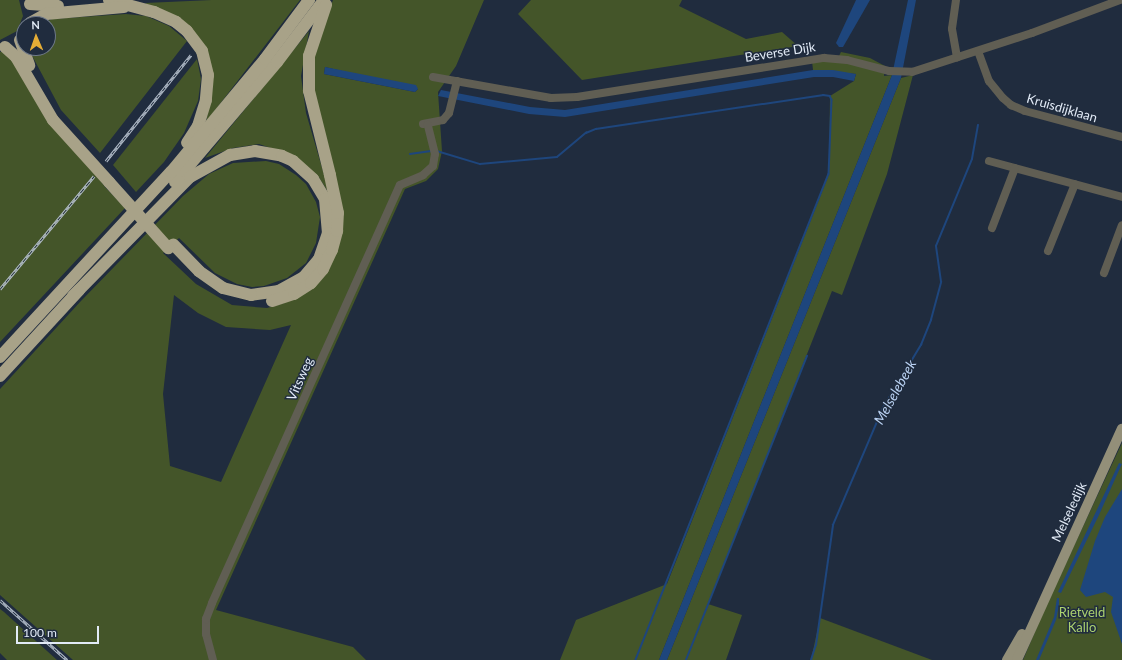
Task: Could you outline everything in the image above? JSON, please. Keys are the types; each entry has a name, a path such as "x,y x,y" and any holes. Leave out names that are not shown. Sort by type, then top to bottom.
{"highway":[{"path":"29,2 48,6 113,0 165,16 187,31 202,51 208,86 203,113 191,139 128,220"},
{"path":"0,358 128,220 261,64 309,0"},
{"path":"0,376 223,127 324,0"},
{"path":"25,56 58,116 111,180 199,280 213,290 234,300 252,303 266,303 294,294 311,283 323,269 332,250 338,213 312,111 308,69 312,39 328,0"},
{"path":"42,16 46,14 133,7"},
{"path":"2,48 16,56 53,120 111,180"},
{"path":"73,296 190,177 230,155 255,151 282,156 292,161 313,179 325,199 328,233 319,259 304,277 279,291 251,295 223,288 199,271 170,246"}],"main road":[{"path":"29,2 30,16"},
{"path":"2,48 16,41"},
{"name":"Melseledijk","path":"1017,660 1040,605 1122,429"},
{"name":"Melseledijk","path":"1007,660 1040,605"}],"street":[{"path":"956,0 952,29 957,58"},
{"name":"Beverse Dijk","path":"433,77 532,96 564,98 812,59 847,60 889,71 905,72 927,68 978,51 1120,0"},
{"name":"Kruisdijklaan","path":"978,51 989,81 1003,98 1011,104 1025,111 1122,137"},
{"name":"Vitsweg","path":"213,660 206,634 206,619 212,604 400,185 428,172 433,166 435,154 434,145 425,124 443,120 449,113 453,102 457,81"},
{"path":"989,161 1122,197"},
{"path":"992,228 1015,168"},
{"path":"1048,251 1075,184"},
{"path":"1104,273 1122,225"}],"green space":[{"path":"0,0 19,0 23,16 16,16 16,32 0,40"},
{"path":"212,0 300,0 206,122 213,86 209,59 196,35 145,3"},
{"path":"333,0 484,0 456,66 438,92 442,151 438,169 426,181 405,189 216,610 353,647 366,660 73,660 0,595 0,389 80,302 183,196 209,174 233,163 266,161 279,164 296,175 306,184 316,202 320,217 316,243 306,263 287,278 264,286 252,287 237,284 215,273 179,238 163,253 196,284 232,305 267,308 284,303 336,251 316,110 312,56","holes":["325,67 418,89 415,92 324,74","174,295 198,313 226,327 270,330 291,325 221,482 170,466 163,394"]},
{"path":"531,0 682,0 679,6 746,39 782,32 798,46 582,80 518,14"},
{"path":"126,14 146,16 169,26 187,41 100,153 61,110 32,56 56,56 56,19"},
{"path":"309,31 301,76 306,113 330,195 318,176 294,156 259,144 233,148 205,158"},
{"path":"4,51 9,55 105,187 125,208 0,342 0,52"},
{"path":"841,52 870,58 885,66 884,76 892,75 659,660 560,660 576,620 667,584 829,174 830,96 854,81 856,74 813,70 812,61 837,60"},
{"path":"197,59 201,79 198,101 184,133 164,162 136,192 113,165"},
{"path":"913,75 887,174 842,295 832,291 708,604 742,615 726,660 667,660 901,78"},
{"name":"Rietveld Kallo","path":"1122,443 1122,660 1023,660 1045,608"},
{"path":"0,609 57,660 7,660 0,653"},
{"path":"820,618 932,660 811,660"}],"water":[{"path":"856,0 870,0 843,47 839,47 836,43"},
{"path":"908,0 916,0 901,78 667,660 659,660 892,75"},
{"path":"325,67 416,85 418,89 415,92 324,74"},
{"path":"813,70 833,70 856,74 854,81 833,77 814,77 565,117 529,114 438,96 441,90 530,107 565,110"},
{"path":"1119,463 1122,464 1099,515 1061,593 1058,592"},
{"path":"1122,489 1122,644 1111,612 1113,597 1105,592 1086,597 1080,590 1095,541 1105,517"},
{"path":"1057,598 1059,598 1059,605 1056,620 1039,660 1036,660 1054,617"}],"waterway":[{"path":"437,151 480,164 557,157 586,133 596,129 823,95 830,96 832,100 829,174 636,660"},
{"name":"Melselebeek","path":"811,660 816,645 833,525 883,408 921,345 931,320 941,282 936,246 972,159 978,126"},
{"path":"410,154 431,151"},
{"path":"686,660 807,356"}],"railway":[{"path":"106,161 191,55"},
{"path":"0,289 94,176"},
{"path":"0,600 67,660"}]}
